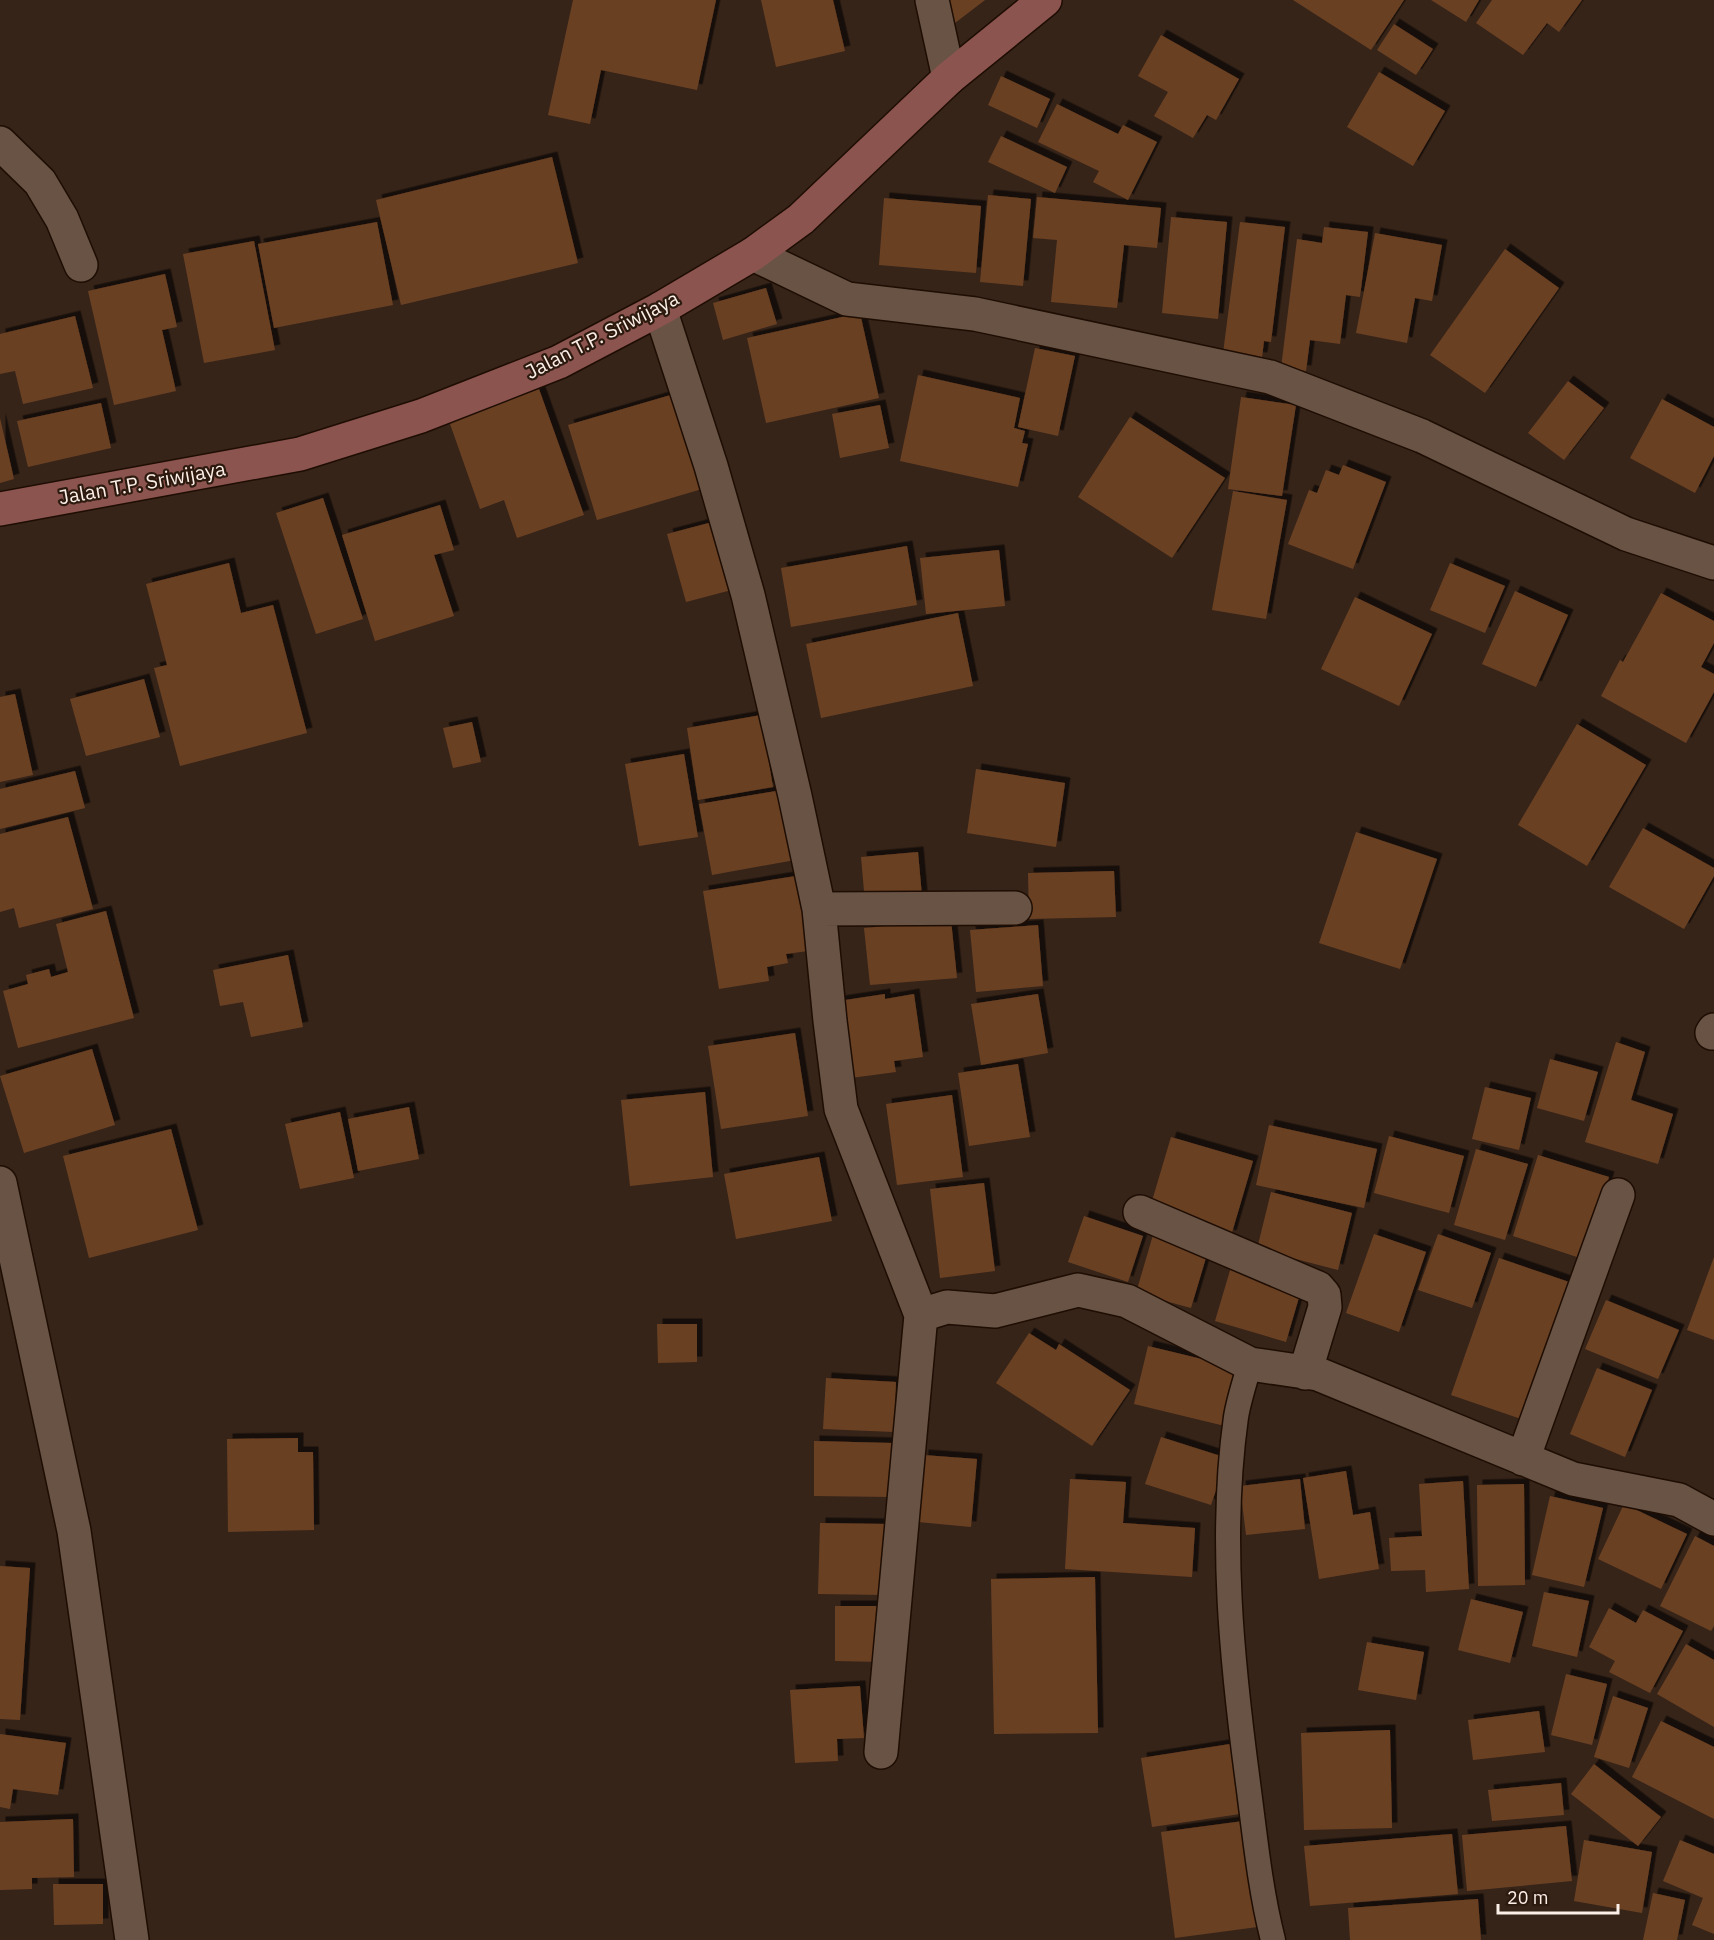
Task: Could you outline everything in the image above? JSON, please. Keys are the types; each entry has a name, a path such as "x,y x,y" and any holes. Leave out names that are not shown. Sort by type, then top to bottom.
{"main road":[{"name":"Jalan T.P. Sriwijaya","path":"0,509 300,454 421,416 559,362 660,309 753,254 801,219 949,78 1045,0"}],"street":[{"path":"932,0 949,78"},
{"path":"0,143 40,182 62,219 81,265"},
{"path":"753,254 848,299 975,314 1270,377 1422,436 1626,534 1714,563"},
{"path":"660,309 711,466 748,595 795,796 819,909 841,1109 921,1315 881,1752"},
{"path":"819,909 1015,908"},
{"path":"0,1183 74,1531 132,1940"},
{"path":"1523,1459 1618,1195"},
{"path":"1140,1212 1318,1288 1324,1295 1325,1307 1305,1373"},
{"path":"921,1315 946,1307 995,1311 1078,1290 1127,1301 1250,1364 1318,1374 1573,1479 1679,1500 1714,1519"}],"lane":[{"path":"1250,1364 1236,1415 1230,1488 1228,1572 1240,1724 1264,1905 1273,1940"}],"building":[{"path":"573,0 716,0 697,90 601,70 590,124 548,115"},
{"path":"761,0 833,0 845,51 776,67"},
{"path":"949,0 985,0 955,23"},
{"path":"1293,0 1404,0 1371,50"},
{"path":"1431,0 1479,0 1466,22"},
{"path":"1492,0 1582,0 1559,32 1547,23 1523,55 1476,23"},
{"path":"1394,24 1433,49 1416,75 1377,50"},
{"path":"1161,35 1239,79 1216,120 1207,115 1193,138 1154,116 1168,92 1138,76"},
{"path":"1379,72 1445,111 1413,166 1347,127"},
{"path":"1001,76 1050,99 1037,128 988,105"},
{"path":"1057,104 1118,134 1123,125 1157,142 1128,200 1093,182 1099,171 1038,142"},
{"path":"1001,136 1067,167 1055,193 988,162"},
{"path":"552,157 578,263 401,305 376,200"},
{"path":"988,195 1031,199 1023,286 980,282"},
{"path":"1037,197 1161,208 1157,248 1124,245 1117,308 1051,302 1057,240 1033,238"},
{"path":"884,198 981,206 976,273 879,265"},
{"path":"1171,217 1227,222 1218,319 1162,313"},
{"path":"377,222 393,305 274,328 258,244"},
{"path":"1240,222 1285,227 1271,342 1264,341 1262,358 1223,353"},
{"path":"1324,227 1368,232 1360,297 1346,295 1340,344 1310,340 1306,371 1281,368 1297,239 1322,243"},
{"path":"1375,233 1442,245 1432,301 1415,298 1407,343 1356,333"},
{"path":"254,241 275,350 204,363 183,254"},
{"path":"1505,249 1559,288 1485,393 1430,355"},
{"path":"165,274 177,327 162,330 176,391 114,405 88,291"},
{"path":"766,288 777,324 723,340 713,303"},
{"path":"860,313 879,398 766,423 747,338"},
{"path":"75,316 93,388 23,404 15,371 0,374 0,334"},
{"path":"1035,348 1075,356 1058,436 1018,427"},
{"path":"918,375 1020,398 1014,428 1025,431 1022,443 1028,444 1018,487 900,461"},
{"path":"1568,381 1604,408 1564,460 1528,433"},
{"path":"539,389 584,515 517,538 504,500 480,509 449,421"},
{"path":"674,394 702,489 597,520 568,425"},
{"path":"1241,397 1296,405 1282,496 1228,489"},
{"path":"1662,399 1714,427 1714,456 1695,493 1630,458"},
{"path":"101,403 111,448 28,467 17,421"},
{"path":"880,405 889,448 840,458 832,414"},
{"path":"1130,417 1225,478 1172,558 1078,497"},
{"path":"0,418 14,479 0,483"},
{"path":"1343,465 1386,482 1353,569 1288,544 1309,490 1317,493 1326,470 1339,475"},
{"path":"1233,491 1287,500 1266,619 1212,610"},
{"path":"323,498 363,619 316,634 276,513"},
{"path":"440,505 454,550 434,555 454,616 375,641 342,535"},
{"path":"720,520 739,588 686,602 667,534"},
{"path":"907,546 917,605 791,627 781,568"},
{"path":"999,550 1005,606 926,614 920,558"},
{"path":"229,563 241,613 273,605 307,733 180,766 154,668 167,665 146,584"},
{"path":"1450,563 1505,586 1485,633 1430,610"},
{"path":"1515,591 1568,615 1536,687 1482,664"},
{"path":"1661,593 1714,621 1714,643 1701,667 1714,674 1714,692 1686,743 1601,696 1620,660 1623,662"},
{"path":"1355,597 1432,634 1399,706 1321,669"},
{"path":"958,613 973,686 821,718 806,644"},
{"path":"144,679 160,737 86,756 70,699"},
{"path":"15,694 33,775 0,782 0,697"},
{"path":"761,715 773,787 698,800 687,728"},
{"path":"472,722 481,762 453,768 443,728"},
{"path":"1577,724 1646,765 1587,866 1518,825"},
{"path":"684,754 698,837 639,846 625,764"},
{"path":"976,769 1065,783 1056,847 967,833"},
{"path":"75,771 85,808 0,829 0,789"},
{"path":"782,790 795,860 712,875 699,804"},
{"path":"68,817 93,909 19,928 14,908 0,912 0,834"},
{"path":"1643,828 1714,868 1714,876 1684,929 1609,887"},
{"path":"1356,832 1437,859 1400,969 1319,943"},
{"path":"918,852 922,896 865,902 861,857"},
{"path":"1114,871 1116,917 1029,919 1028,873"},
{"path":"802,875 815,950 786,954 788,963 767,967 769,981 719,989 703,891"},
{"path":"106,911 134,1018 18,1048 3,991 28,984 26,975 49,969 51,977 68,972 56,924"},
{"path":"951,920 957,978 870,985 864,928"},
{"path":"1038,925 1043,986 976,992 970,930"},
{"path":"288,955 303,1027 251,1037 243,1002 220,1006 213,970"},
{"path":"885,994 885,999 914,994 923,1057 894,1061 896,1072 843,1079 832,1002"},
{"path":"1038,994 1048,1053 981,1065 971,1004"},
{"path":"795,1033 808,1116 721,1129 708,1046"},
{"path":"1616,1042 1645,1052 1631,1100 1673,1114 1658,1164 1585,1142"},
{"path":"92,1049 115,1125 24,1153 0,1076"},
{"path":"1550,1059 1598,1072 1584,1121 1537,1108"},
{"path":"1018,1064 1030,1137 969,1146 958,1073"},
{"path":"1485,1087 1531,1098 1519,1150 1472,1139"},
{"path":"705,1092 713,1177 630,1186 621,1100"},
{"path":"952,1095 963,1177 897,1185 886,1104"},
{"path":"409,1107 419,1159 358,1171 348,1119"},
{"path":"340,1112 354,1178 300,1189 285,1124"},
{"path":"1269,1125 1377,1149 1364,1208 1256,1185"},
{"path":"171,1129 198,1230 89,1258 63,1156"},
{"path":"1389,1136 1464,1156 1449,1213 1374,1193"},
{"path":"1171,1137 1253,1161 1231,1236 1149,1211"},
{"path":"1476,1149 1528,1164 1505,1240 1454,1225"},
{"path":"1538,1155 1609,1177 1583,1259 1513,1236"},
{"path":"819,1157 832,1221 736,1239 724,1174"},
{"path":"984,1183 995,1271 940,1278 930,1189"},
{"path":"1271,1192 1352,1213 1338,1270 1257,1249"},
{"path":"1084,1216 1143,1236 1128,1282 1068,1262"},
{"path":"1374,1234 1426,1252 1399,1332 1346,1313"},
{"path":"1438,1234 1491,1253 1472,1308 1418,1290"},
{"path":"1153,1235 1208,1251 1191,1308 1136,1293"},
{"path":"1714,1257 1714,1340 1687,1330"},
{"path":"1499,1258 1572,1283 1524,1420 1451,1395"},
{"path":"1231,1267 1302,1287 1286,1342 1215,1321"},
{"path":"1606,1300 1679,1330 1658,1379 1585,1349"},
{"path":"657,1324 697,1324 697,1362 658,1363"},
{"path":"1029,1333 1056,1350 1059,1344 1130,1390 1092,1446 996,1383"},
{"path":"1148,1346 1243,1369 1229,1427 1134,1404"},
{"path":"1597,1368 1652,1390 1625,1457 1570,1434"},
{"path":"826,1378 896,1382 894,1432 823,1429"},
{"path":"1161,1437 1227,1458 1211,1505 1145,1484"},
{"path":"298,1438 298,1452 313,1452 314,1530 228,1532 227,1439"},
{"path":"814,1441 892,1443 892,1497 814,1496"},
{"path":"923,1455 977,1459 971,1527 918,1522"},
{"path":"1346,1471 1353,1515 1370,1512 1379,1569 1319,1579 1303,1478"},
{"path":"1070,1479 1126,1482 1123,1523 1195,1528 1192,1577 1065,1569"},
{"path":"1300,1479 1305,1529 1246,1535 1240,1486"},
{"path":"1463,1481 1469,1589 1426,1592 1425,1570 1391,1571 1389,1538 1422,1536 1419,1484"},
{"path":"1524,1484 1525,1585 1478,1586 1477,1485"},
{"path":"1550,1496 1603,1508 1584,1587 1532,1575"},
{"path":"1624,1504 1687,1534 1661,1589 1598,1559"},
{"path":"820,1523 888,1524 887,1595 818,1594"},
{"path":"1695,1536 1714,1546 1714,1626 1711,1631 1660,1606"},
{"path":"0,1566 30,1568 20,1720 0,1719"},
{"path":"1095,1577 1098,1733 994,1734 991,1579"},
{"path":"1544,1592 1589,1601 1577,1657 1532,1646"},
{"path":"1471,1599 1523,1612 1510,1663 1458,1650"},
{"path":"835,1606 884,1606 884,1662 835,1661"},
{"path":"1609,1608 1636,1623 1643,1610 1683,1631 1650,1693 1609,1672 1615,1661 1589,1647"},
{"path":"1367,1642 1424,1652 1416,1700 1358,1690"},
{"path":"1686,1644 1714,1660 1714,1727 1657,1694"},
{"path":"1566,1674 1607,1684 1592,1745 1551,1735"},
{"path":"860,1686 864,1738 837,1739 838,1761 795,1763 790,1690"},
{"path":"1613,1696 1648,1708 1629,1768 1594,1757"},
{"path":"1539,1711 1545,1752 1473,1760 1468,1720"},
{"path":"1661,1721 1714,1747 1714,1819 1632,1777"},
{"path":"1390,1730 1392,1828 1304,1830 1301,1733"},
{"path":"0,1734 66,1743 58,1795 13,1789 10,1809 0,1807"},
{"path":"1230,1744 1240,1814 1152,1827 1141,1758"},
{"path":"1594,1764 1661,1817 1638,1846 1571,1794"},
{"path":"1561,1783 1564,1815 1492,1821 1488,1790"},
{"path":"73,1819 74,1877 32,1878 32,1889 0,1890 0,1822"},
{"path":"1251,1820 1265,1926 1175,1938 1161,1832"},
{"path":"1566,1826 1572,1881 1467,1891 1462,1835"},
{"path":"1452,1834 1458,1894 1310,1906 1304,1846"},
{"path":"1584,1840 1652,1852 1642,1913 1574,1901"},
{"path":"1680,1840 1714,1854 1714,1934 1692,1925 1703,1898 1663,1881"},
{"path":"53,1884 103,1884 103,1924 54,1925"},
{"path":"1653,1893 1685,1900 1677,1940 1643,1940"},
{"path":"1478,1899 1481,1940 1350,1940 1348,1908"}]}
